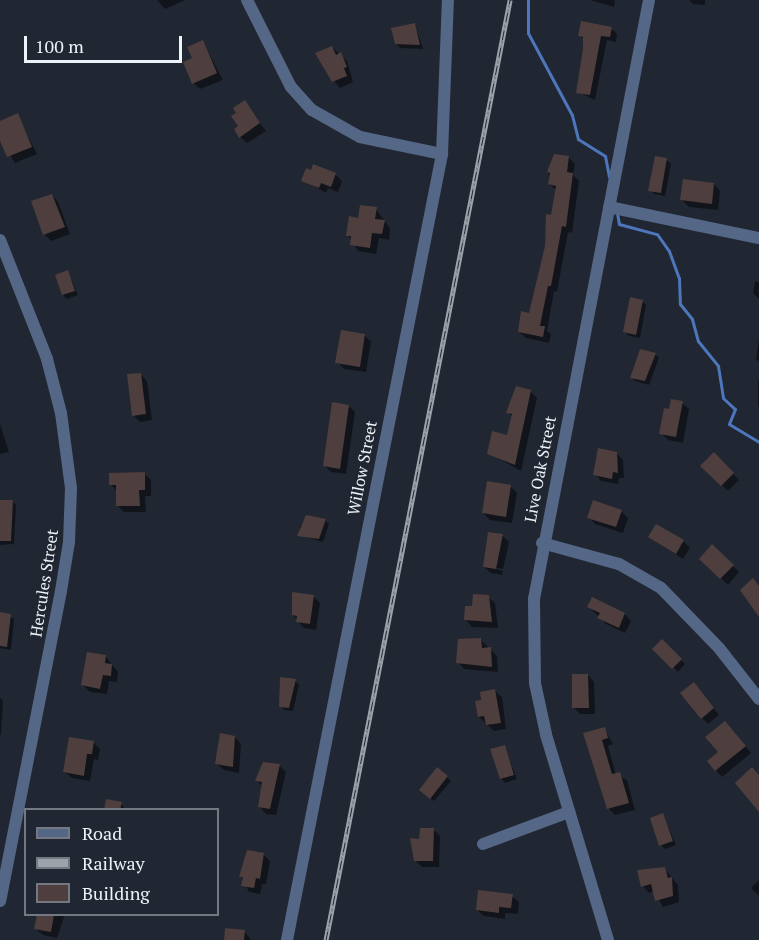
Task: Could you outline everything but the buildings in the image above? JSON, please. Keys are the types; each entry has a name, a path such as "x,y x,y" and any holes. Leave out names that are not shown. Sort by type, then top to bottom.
{"street":[{"path":"247,0 291,87 312,110 360,137 442,154"},
{"name":"Willow Street","path":"286,940 442,154 448,0"},
{"name":"Live Oak Street","path":"608,940 569,812 535,683 534,599 542,543 649,0"},
{"path":"609,207 759,238"},
{"name":"Hercules Street","path":"0,240 47,359 61,413 71,488 69,542 61,591 0,901"},
{"path":"542,543 619,564 661,588 719,648 759,699"},
{"path":"483,844 569,812"}],"waterway":[{"path":"528,0 528,33 572,115 578,139 605,156 609,177"},
{"path":"617,213 619,224 657,234 669,251 679,278 680,304 692,319 698,341 718,366 723,398 735,409 729,424 759,442"}],"railway":[{"path":"326,940 510,0"}]}
